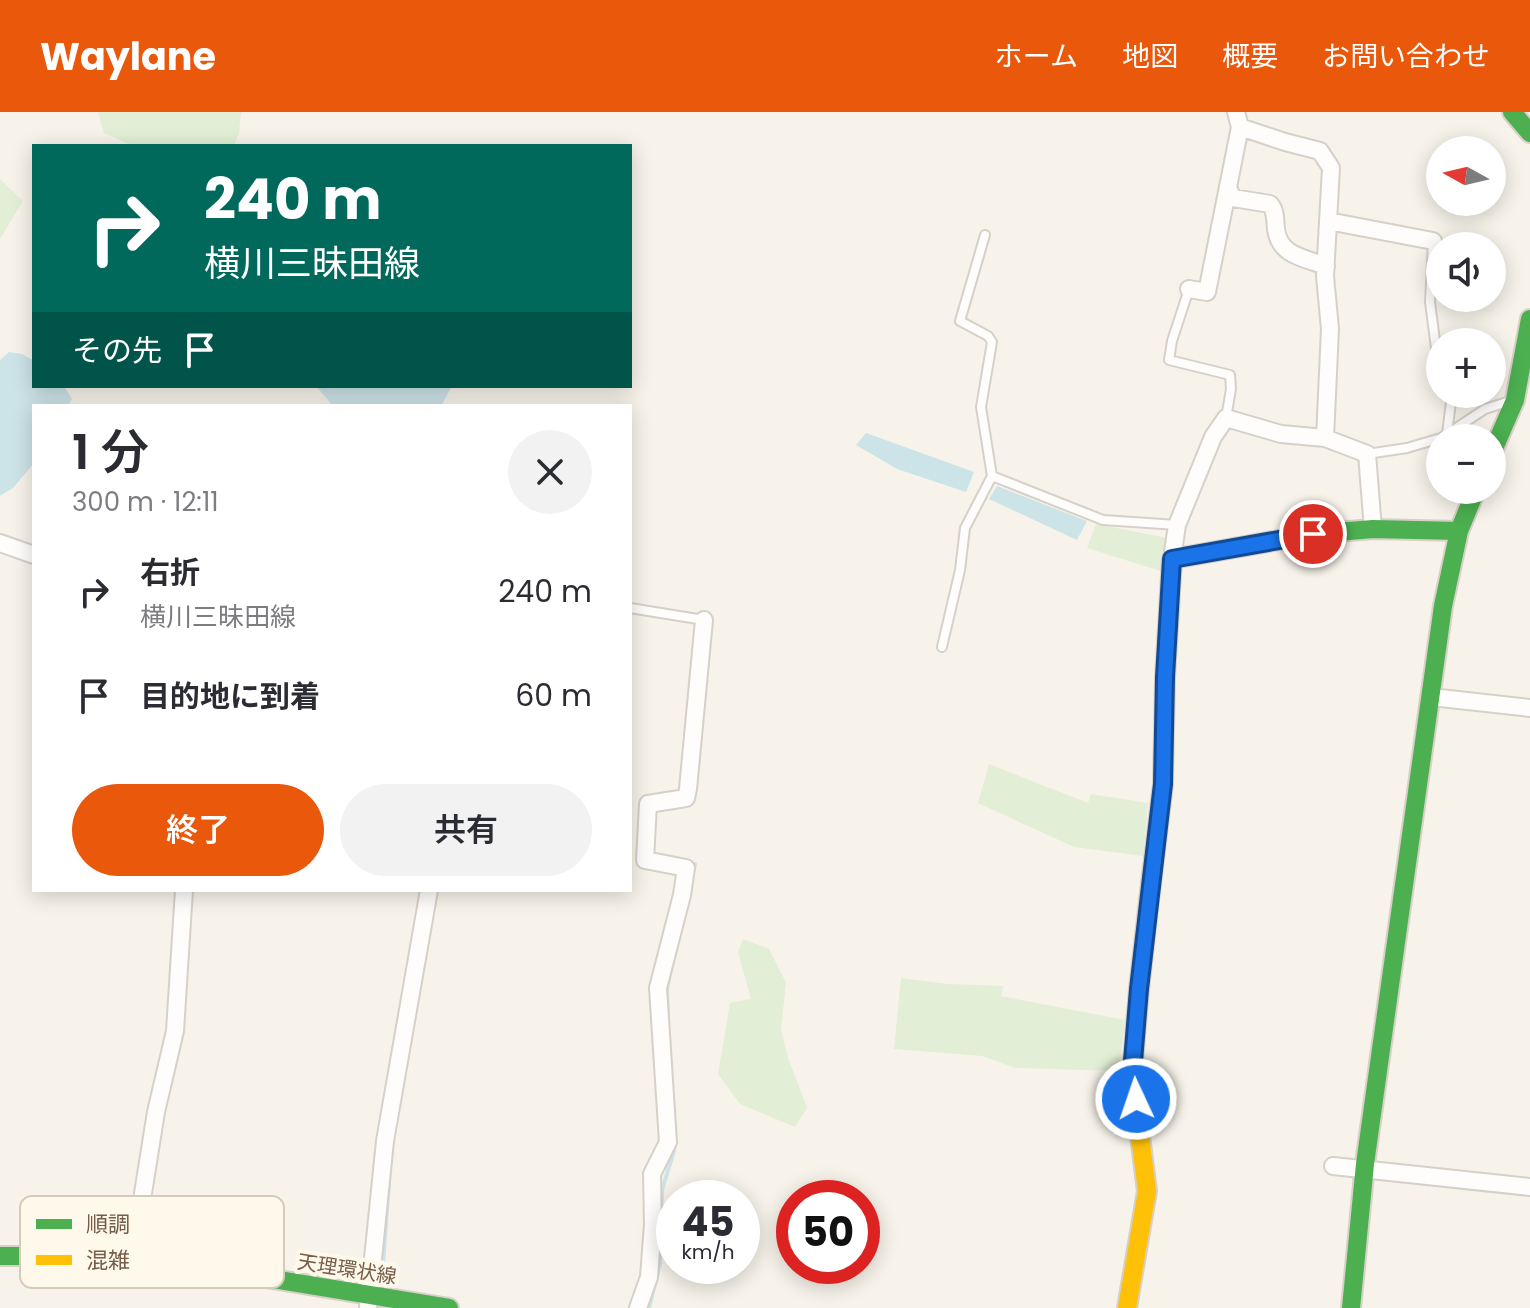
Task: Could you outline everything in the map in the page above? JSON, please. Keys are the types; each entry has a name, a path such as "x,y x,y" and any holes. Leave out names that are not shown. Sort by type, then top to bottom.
{"main road":[{"path":"1512,112 1530,133"},
{"path":"1506,426 1522,396 1530,319"},
{"path":"1351,1308 1365,1169 1443,606 1459,531 1470,504"},
{"path":"1127,1308 1147,1191 1132,1073 1163,784 1172,559 1313,534 1373,529 1459,531"},
{"name":"天理環状線","path":"284,1285 369,1302 449,1308"}],"street":[{"path":"1189,289 1207,292 1238,119 1285,142 1320,151 1331,168 1326,266 1330,329 1325,438"},
{"path":"1228,188 1233,198 1270,204 1274,209 1277,238 1287,252 1326,266"},
{"path":"1328,221 1426,240"},
{"path":"1172,559 1177,525 1213,437 1226,418 1281,434 1325,438 1367,454 1373,529"},
{"path":"0,543 32,554"},
{"path":"638,1308 649,1277 653,1224 652,1174 668,1142 658,988 686,868 637,859 648,804 686,798 704,620"},
{"path":"1431,697 1530,708"},
{"path":"143,1196 156,1112 175,1031 184,892"},
{"path":"369,1302 385,1141 429,892"},
{"path":"1333,1166 1530,1187"}],"lane":[{"path":"942,647 960,570 965,528 992,476 981,407 992,342 988,336 960,321 985,235"},
{"path":"1189,289 1169,360 1230,375 1226,418"},
{"path":"1462,424 1485,409 1522,396"},
{"path":"1367,454 1426,442"},
{"path":"992,476 1103,520 1177,525"},
{"path":"632,608 704,620"}],"green space":[{"path":"98,112 241,112 235,144 129,144 104,133"},
{"path":"0,179 23,201 0,239"},
{"path":"1096,524 1172,539 1167,573 1087,548"},
{"path":"989,764 1088,803 1091,794 1148,803 1143,856 1074,847 978,803"},
{"path":"743,939 769,949 786,983 781,1030 807,1108 795,1127 740,1104 718,1074 730,1003 751,999 738,952"},
{"path":"901,978 1003,986 1001,996 1125,1020 1119,1071 1016,1068 982,1056 894,1049"}],"water":[{"path":"9,352 22,354 32,360 32,388 65,388 72,399 69,404 32,404 32,465 13,488 0,496 0,360"},
{"path":"318,388 451,388 442,404 331,404"},
{"path":"866,433 974,472 966,492 897,469 856,445"},
{"path":"997,486 1087,521 1077,540 989,499"}],"waterway":[{"path":"692,877 695,864"},
{"path":"668,1022 667,989 672,964"},
{"path":"665,1180 674,1143"},
{"path":"382,1279 390,1168"},
{"path":"649,1308 656,1280"}],"traffic: fast":[{"path":"1512,112 1530,133"},
{"path":"1505,424 1515,400 1530,319"},
{"path":"1351,1308 1365,1164 1443,606 1459,531 1470,504"},
{"path":"1149,900 1163,784 1172,559 1313,534 1373,529 1459,531"},
{"path":"0,1256 20,1256"},
{"path":"284,1281 449,1308"}],"traffic: slow":[{"path":"1127,1308 1147,1191 1132,1073 1149,900"}],"route":[{"path":"1136,1099 1132,1073 1139,989 1163,784 1172,559 1313,534"}]}
